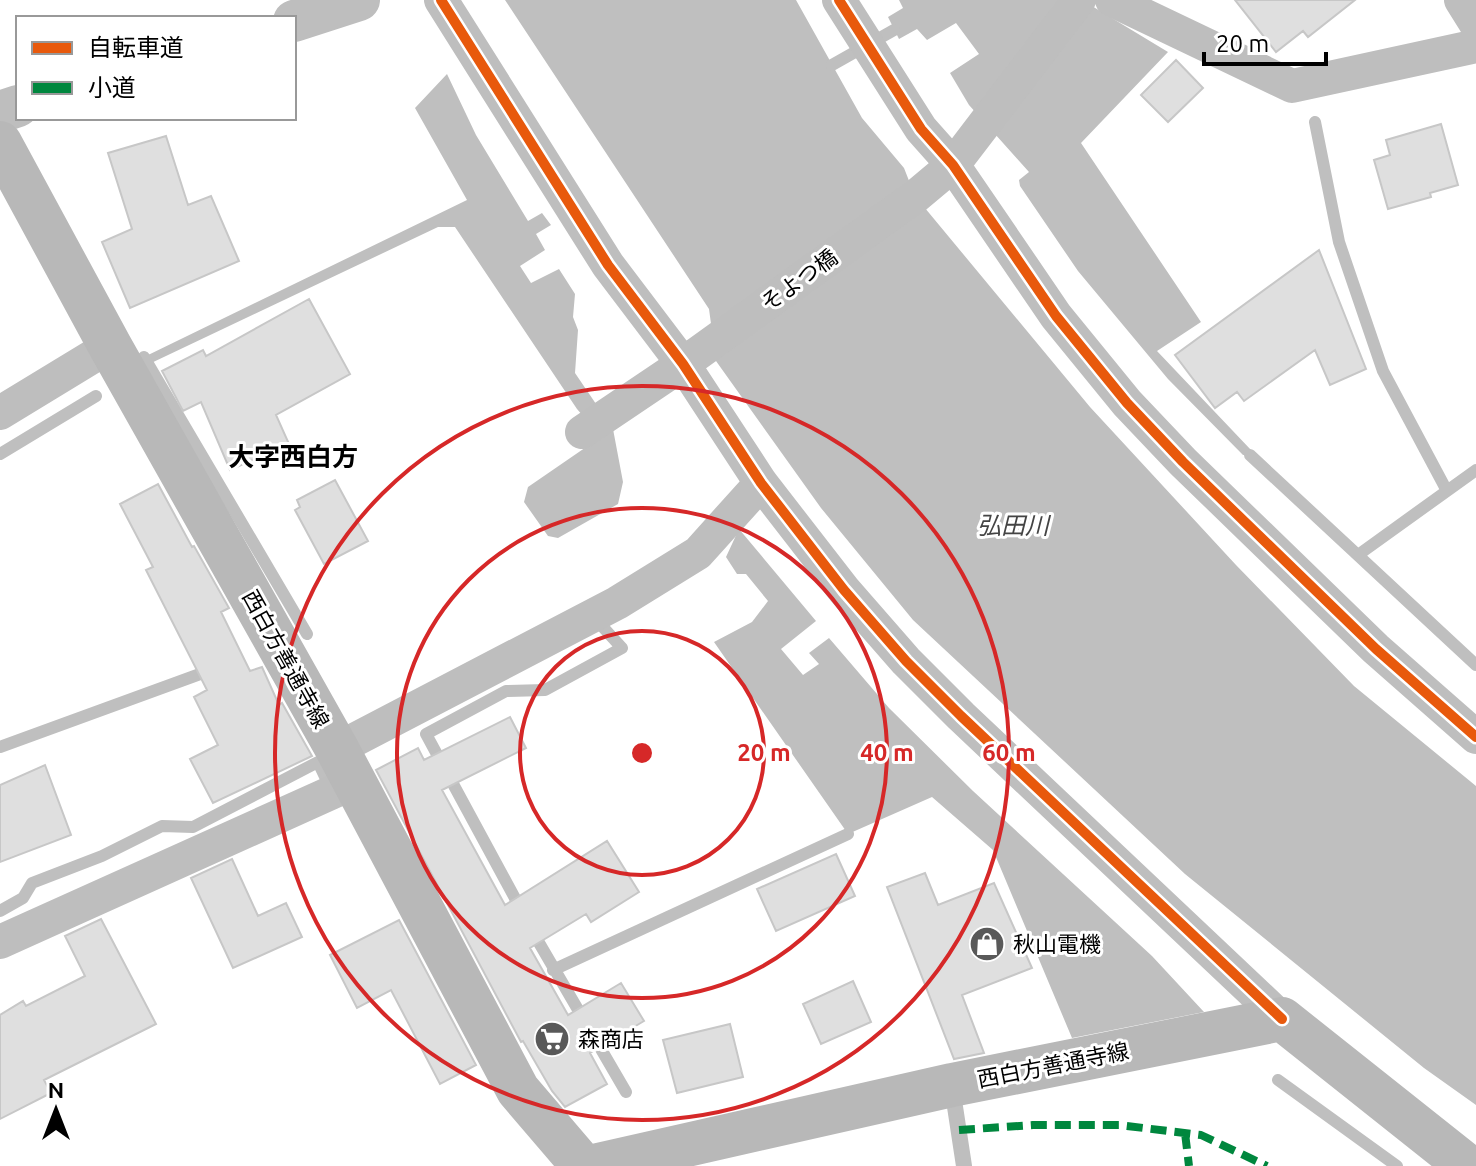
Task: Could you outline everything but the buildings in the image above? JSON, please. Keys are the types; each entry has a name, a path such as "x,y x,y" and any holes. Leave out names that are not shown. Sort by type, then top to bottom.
{"main road":[{"name":"西白方善通寺線","path":"0,143 110,346 346,765 518,1090 583,1166"},
{"name":"西白方善通寺線","path":"594,1166 952,1085 1282,1019"},
{"path":"1282,1019 1467,1166"}],"street":[{"path":"296,20 359,0"},
{"path":"441,0 608,265 683,364 761,483 844,590 906,661 1282,1019"},
{"path":"839,0 921,129 953,165 1056,316 1127,403 1183,462 1376,649 1476,737"},
{"name":"そよつ橋","path":"582,432 683,364 916,196 953,165 1079,0"},
{"path":"1112,0 1292,86 1476,46"},
{"path":"1461,0 1476,24"},
{"path":"0,413 110,346"},
{"path":"0,942 346,765 617,603 698,553 761,483"}],"lane":[{"path":"952,1085 964,1166"}],"water":[{"name":"弘田川","path":"505,0 796,0 862,118 904,168 915,196 1090,407 1236,565 1354,686 1476,786 1476,1105 1424,1068 1185,874 913,620 821,508 716,361 709,309"},
{"path":"899,0 1082,0 1168,52 1081,143 1201,322 1157,351 1251,450 1250,455 1243,455 1168,379 1078,271 1020,186 1019,180 1029,172 969,105 950,73 979,54 956,23 927,40 917,29 899,39 888,17 903,8"},
{"path":"447,74 476,135 528,221 542,213 551,225 536,234 545,250 520,266 531,283 559,269 575,294 573,317 578,330 575,373 613,429 623,482 618,504 558,538 548,536 524,502 528,487 592,443 597,432 577,409 455,227 438,227 147,365 144,357 467,200 415,108"},
{"path":"739,529 816,621 781,649 803,675 819,664 809,653 829,638 889,708 973,791 1152,956 1204,1012 1072,1038 993,850 932,797 848,834 714,642 752,622 768,601 746,574 737,574 726,557"}],"waterway":[{"path":"832,65 894,30"},
{"path":"1315,122 1339,242 1383,371 1447,491"},
{"path":"144,357 307,634"},
{"path":"0,454 96,396"},
{"path":"1250,455 1476,665"},
{"path":"1358,555 1476,470"},
{"path":"523,913 426,734 506,691 545,690 622,648 601,625"},
{"path":"0,747 211,670"},
{"path":"0,911 23,898 32,883 102,856 162,826 193,827 318,762 327,781"},
{"path":"553,970 848,834"},
{"path":"531,929 626,1092"},
{"path":"1278,1080 1397,1166"}],"marked path":[{"path":"959,1130 1033,1125 1119,1125 1201,1135 1267,1166"},
{"path":"1185,1133 1189,1166"}],"cycle path":[{"path":"441,0 608,265 683,364 761,483 844,590 906,661 961,716 1282,1019"},
{"path":"839,0 921,129 953,165 1056,316 1127,403 1183,462 1376,649 1476,737"}],"place":[{"name":"秋山電機","path":"987,944"},
{"name":"森商店","path":"552,1039"}],"district":[{"name":"大字西白方","path":"293,457"}]}
